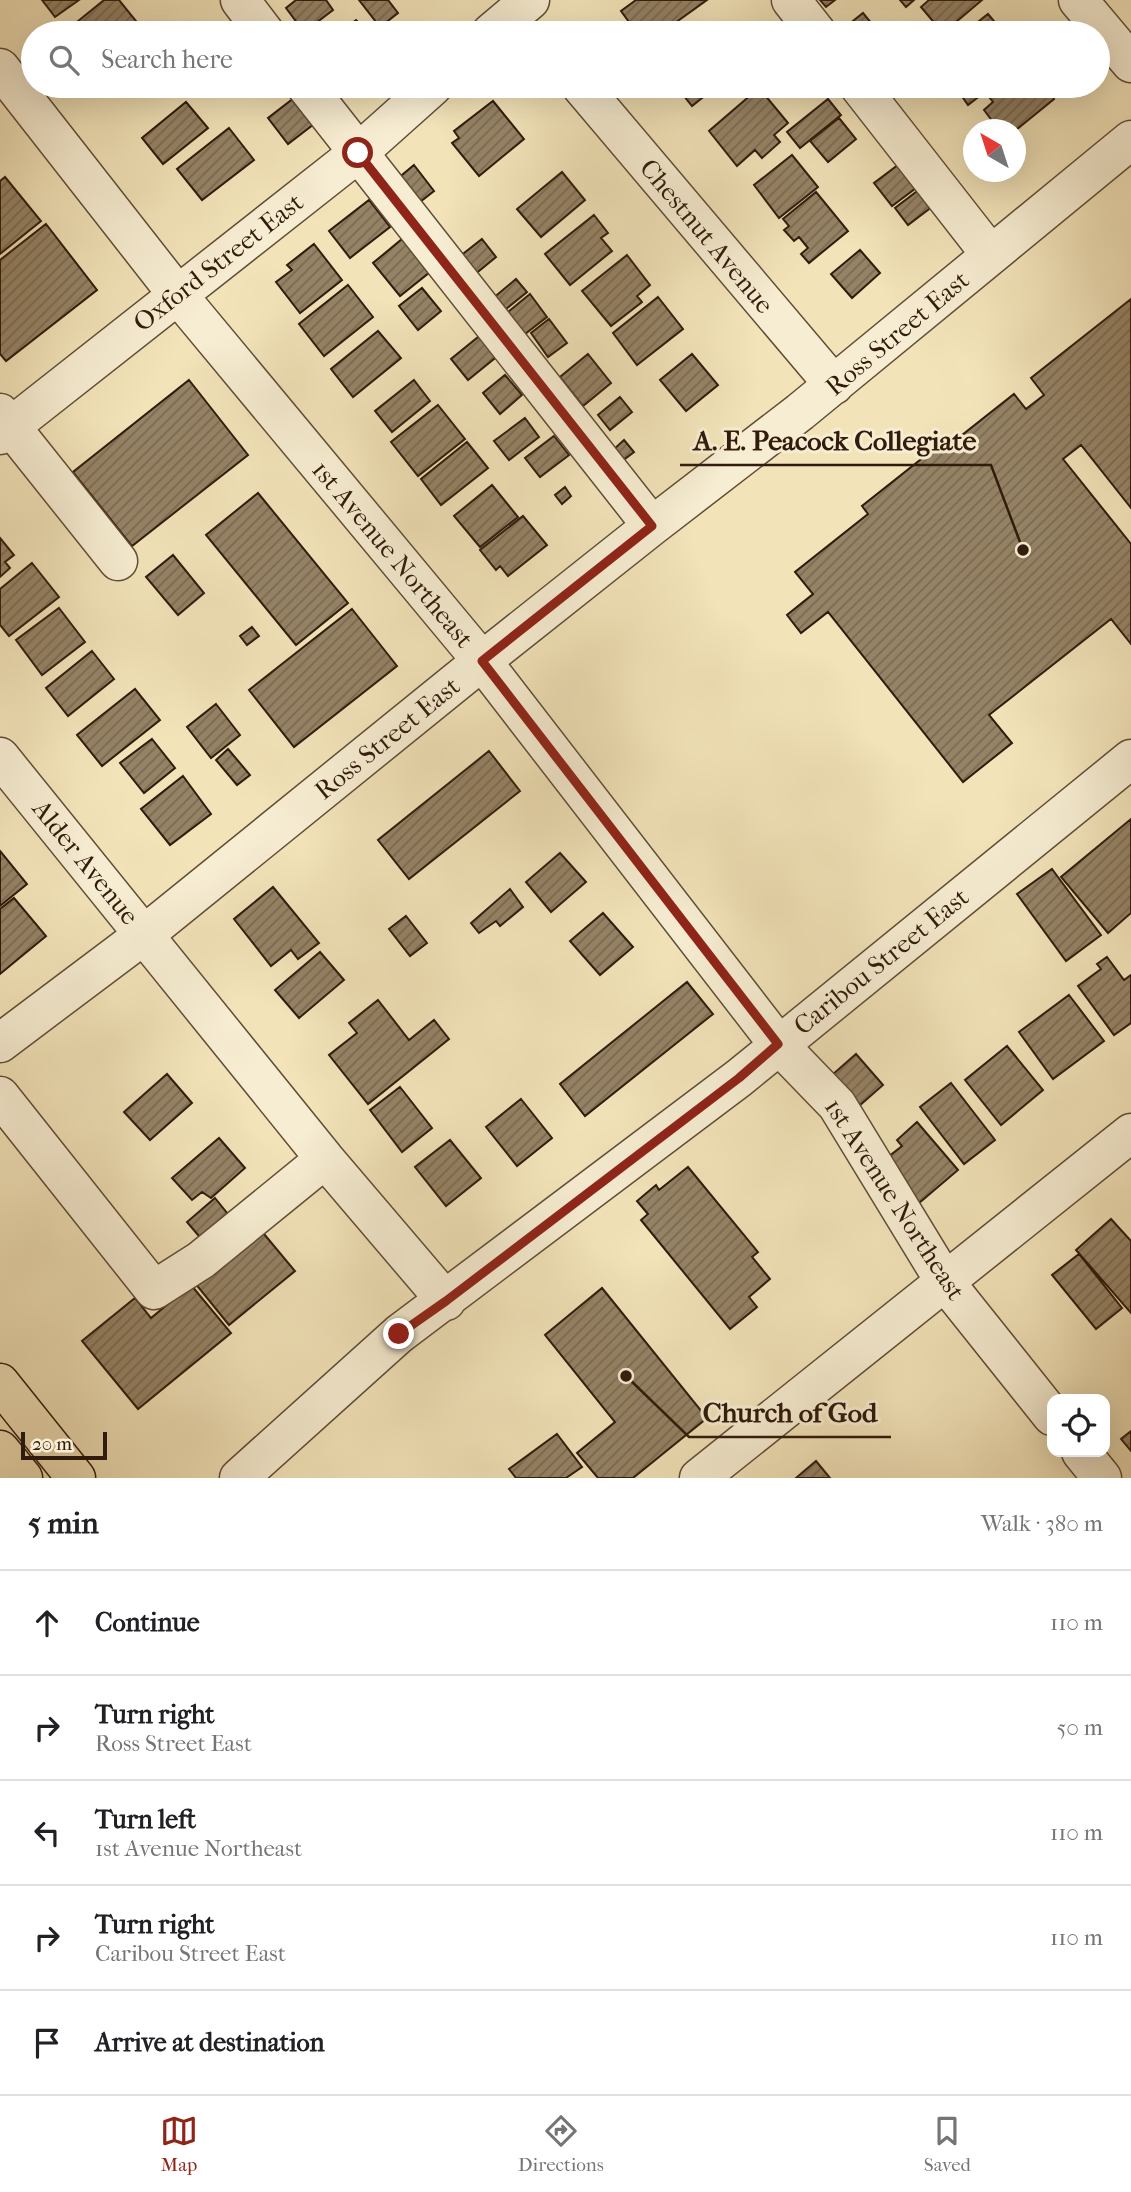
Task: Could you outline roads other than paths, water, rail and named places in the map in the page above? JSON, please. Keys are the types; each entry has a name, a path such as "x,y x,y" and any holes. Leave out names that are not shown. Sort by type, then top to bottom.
{"main road":[{"path":"0,1383 76,1478"},
{"path":"0,1450 23,1478"}],"street":[{"path":"240,0 256,21"},
{"path":"791,0 808,21"},
{"path":"1078,0 1096,21"},
{"path":"1110,38 1131,63"},
{"name":"1st Avenue Northeast","path":"0,68 21,95"},
{"name":"1st Avenue Northeast","path":"23,98 177,294 482,661 778,1044 837,1105 945,1282 1047,1410"},
{"path":"315,98 652,526"},
{"name":"Oxford Street East","path":"4,425 358,153 420,98"},
{"name":"Chestnut Avenue","path":"591,98 834,385"},
{"path":"868,98 991,255"},
{"name":"Ross Street East","path":"0,1043 145,934 482,661 834,385 1131,140"},
{"path":"4,425 118,561"},
{"name":"Alder Avenue","path":"0,757 325,1159 446,1301"},
{"name":"Caribou Street East","path":"239,1478 399,1334 739,1078 1131,759"},
{"path":"739,1078 779,1080 837,1105"},
{"path":"0,1096 154,1290 201,1260 325,1159"},
{"path":"699,1478 1131,1133"},
{"path":"1085,1457 1102,1478"}],"place":[{"name":"A. E. Peacock Collegiate","path":"1023,550"},
{"name":"Church of God","path":"626,1376"}]}
